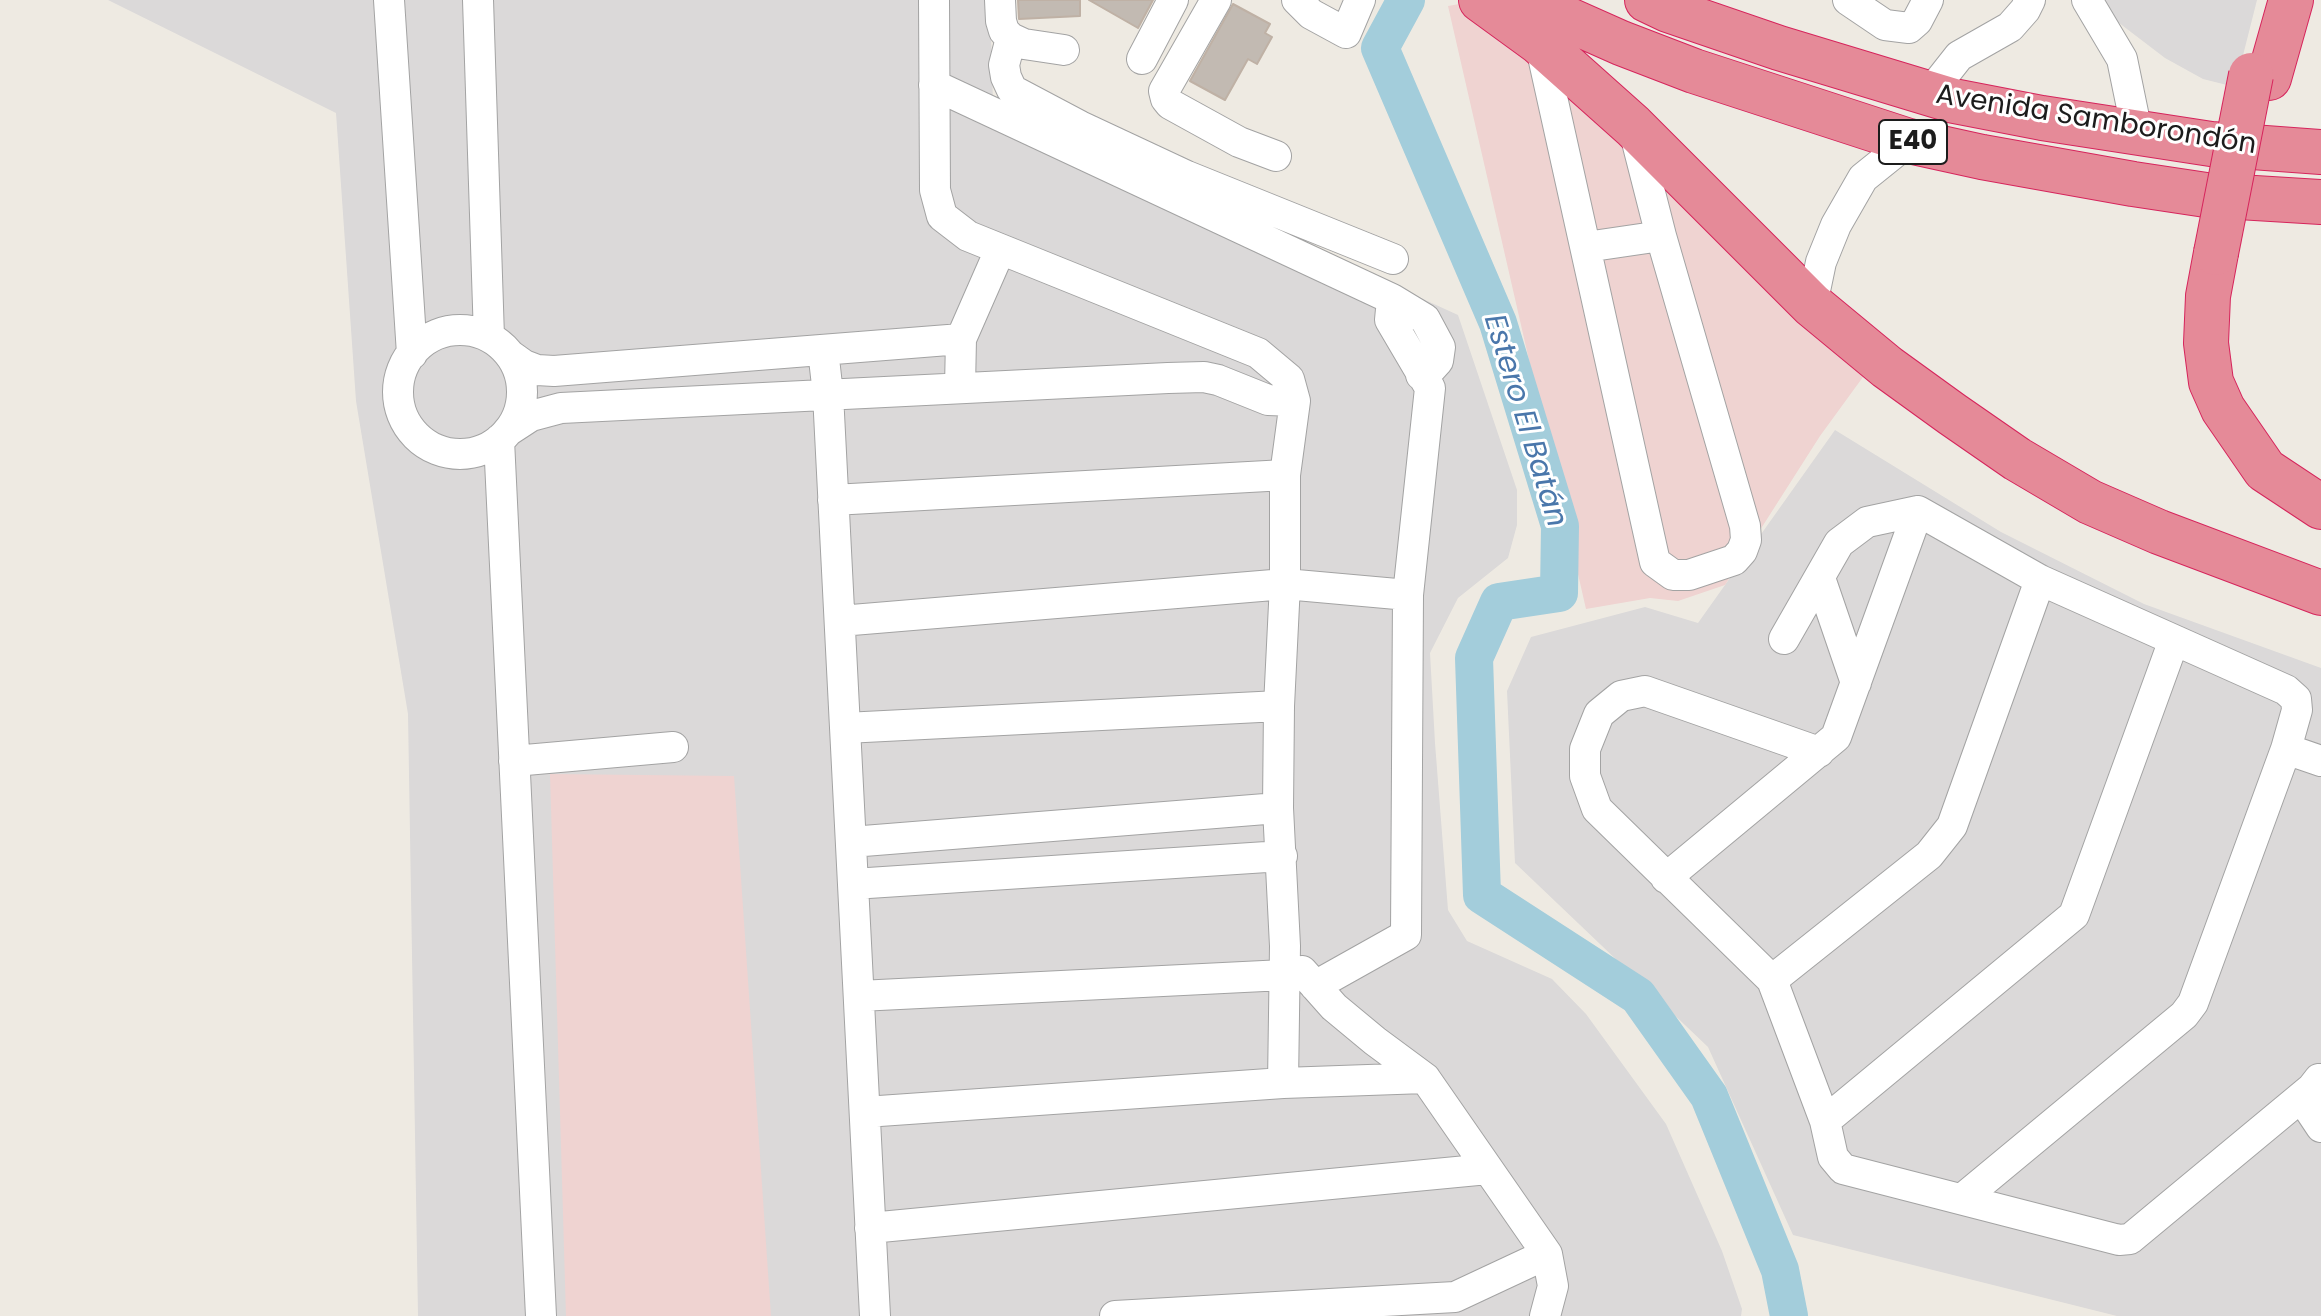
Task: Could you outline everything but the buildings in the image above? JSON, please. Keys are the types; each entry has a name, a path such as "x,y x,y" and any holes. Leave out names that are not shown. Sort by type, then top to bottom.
{"highway":[{"path":"1481,0 1540,43 1633,126 1812,305 1887,367 1952,414 2017,459 2090,502 2159,532 2321,593"},
{"name":"Avenida Samborondón","path":"1524,0 1694,71 1909,141 2012,163 2162,189 2263,200 2321,202"},
{"path":"2270,0 2260,76 2222,254 2208,296 2206,343 2211,382 2223,409 2265,470 2321,507"},
{"path":"2260,76 2291,0"},
{"name":"Avenida Samborondón","path":"1662,3 1779,48 1929,94 2042,118 2211,144 2321,152"},
{"path":"2222,254 2219,323 2228,380 2240,408 2258,437 2280,460 2321,489"}],"street":[{"path":"389,0 412,354"},
{"path":"478,0 499,346 521,378 522,394 520,410 503,436 514,761 541,1316"},
{"path":"934,0 935,190 942,216 968,236 1000,250 1258,353 1289,379 1295,401 1285,475 1278,808 1285,961 1283,1083"},
{"path":"1000,0 1001,21 1004,31 1011,38 1024,44 1064,50"},
{"path":"1142,59 1173,0"},
{"path":"1216,0 1164,91 1166,99 1239,142 1276,156"},
{"path":"1297,0 1311,14 1346,33 1360,0"},
{"path":"1848,0 1885,25 1909,28 1917,21 1928,0"},
{"path":"1929,94 1959,56 2010,27 2030,0"},
{"path":"2087,0 2122,59 2137,132"},
{"path":"1011,38 1004,65 1012,90 1187,176 1393,259"},
{"path":"1540,43 1655,562 1673,575 1689,575 1734,560 1746,540 1745,526 1661,236 1633,126"},
{"path":"934,85 1392,299 1425,319 1440,347 1438,361 1421,375 1430,388 1408,595 1406,935 1315,986"},
{"path":"1812,305 1821,262 1836,225 1863,178 1909,141"},
{"path":"1586,247 1661,236"},
{"path":"960,387 961,339 1000,250"},
{"path":"961,339 554,371 524,365 478,332 462,330 446,332 418,347 401,374 398,390 400,407 415,435 442,452 458,454 474,453 531,416 561,408 1204,377 1268,400 1295,401"},
{"path":"823,350 828,394 875,1316"},
{"path":"833,500 1285,475"},
{"path":"1666,878 1836,737 1918,511"},
{"path":"1784,639 1839,543 1867,522 1918,511 2040,580 2286,690 2296,699 2297,710 2286,749 2193,1003 2184,1015 1962,1199"},
{"path":"1820,578 1856,683"},
{"path":"1772,980 1929,855 1952,826 2040,580"},
{"path":"840,621 1285,584 1408,595"},
{"path":"1825,1121 2074,915 2174,640"},
{"path":"1819,752 1645,691 1621,696 1599,714 1585,749 1585,776 1597,809 1772,980 1825,1121 1833,1157 1843,1169 2119,1240 2130,1239 2316,1082"},
{"path":"845,728 1279,706"},
{"path":"514,761 673,747"},
{"path":"2286,749 2321,761"},
{"path":"851,842 1278,808"},
{"path":"853,884 1282,856"},
{"path":"859,996 1285,961 1334,1007 1425,1078 1547,1254 1553,1286 1545,1316"},
{"path":"865,1112 1283,1083 1425,1078"},
{"path":"2316,1082 2309,1109 2321,1127"},
{"path":"870,1228 1488,1169"},
{"path":"1115,1316 1455,1297 1547,1254"}],"shaded area":[{"path":"108,0 990,0 993,103 1458,315 1517,490 1517,525 1508,558 1458,598 1430,653 1448,910 1467,941 1552,979 1586,1014 1666,1124 1722,1251 1742,1309 1741,1316 418,1316 408,714 356,401 336,113"},
{"path":"2089,0 2257,0 2235,87 2203,79 2165,58"},
{"path":"1465,3 1710,221 1863,377 1820,436 1725,585 1678,601 1650,598 1586,609 1448,6"},
{"path":"1835,430 2001,532 2144,604 2321,668 2321,1316 2117,1316 1793,1235 1708,1047 1515,863 1507,691 1531,637 1645,607 1698,623"},
{"path":"550,774 734,776 771,1316 566,1316"}],"waterway":[{"name":"Estero El Batán","path":"1406,0 1380,48 1498,323 1560,526 1559,593 1499,602 1474,658 1482,895 1638,996 1709,1096 1780,1270 1789,1316"}]}
